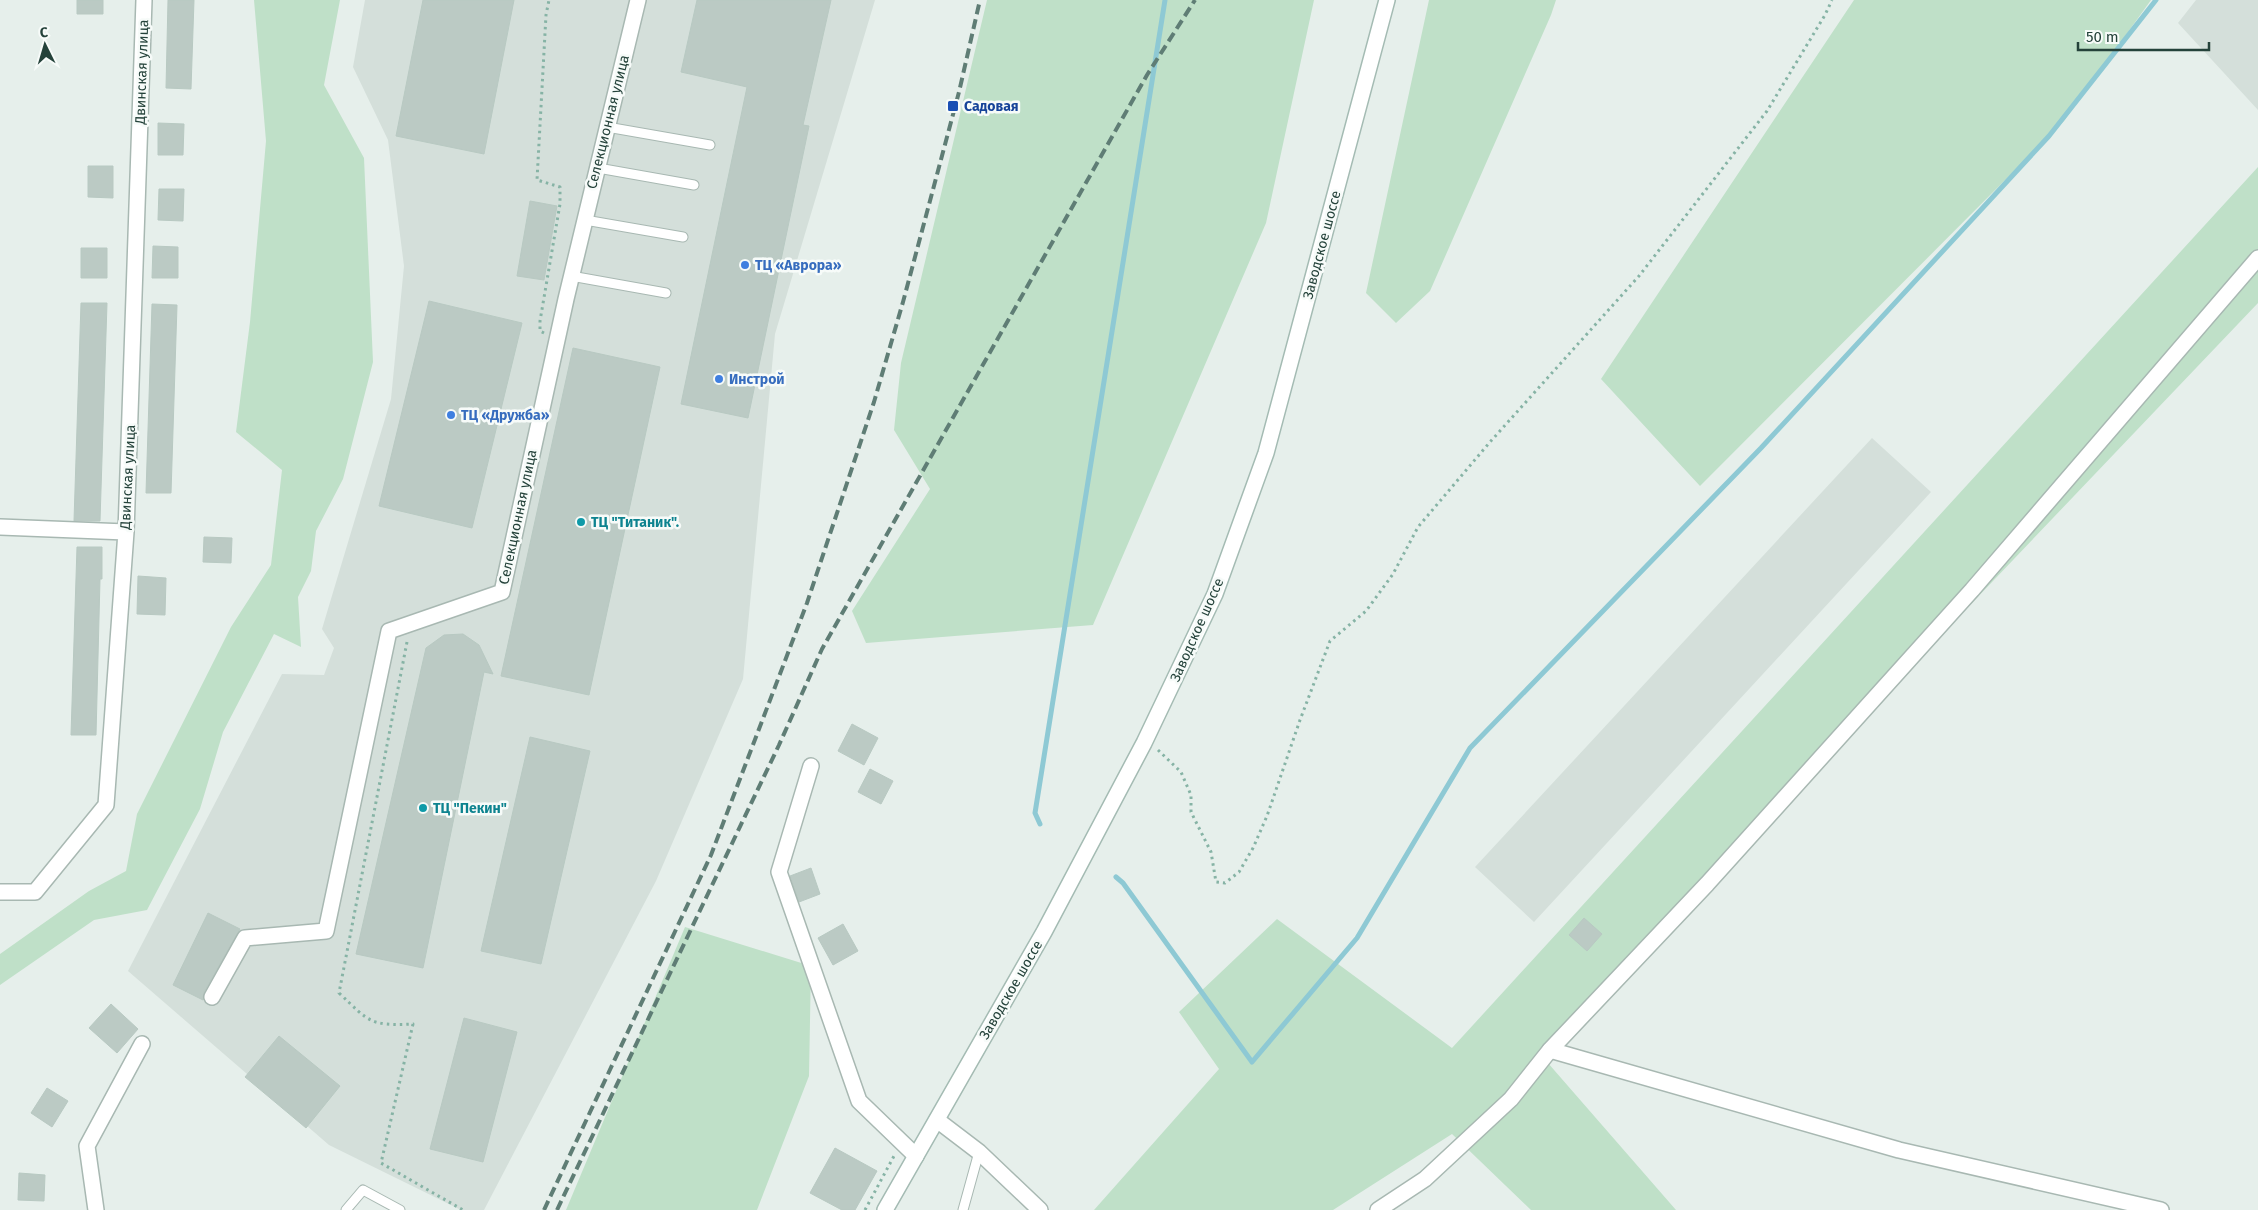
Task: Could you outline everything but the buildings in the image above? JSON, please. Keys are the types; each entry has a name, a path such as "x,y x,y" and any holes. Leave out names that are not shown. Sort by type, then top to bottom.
{"street":[{"name":"Двинская улица","path":"0,892 35,892 106,805 126,532 144,0"},
{"name":"Селекционная улица","path":"212,997 244,938 326,931 390,631 502,592 572,276 638,0"},
{"name":"Заводское шоссе","path":"886,1210 1044,932 1144,743 1215,594 1266,453 1387,0"},
{"path":"1378,1210 1425,1179 1511,1099 1550,1050 1707,884 1972,590 2258,258"},
{"path":"0,528 126,532"},
{"path":"811,766 779,872 859,1101 916,1156"},
{"path":"96,1210 87,1146 142,1044"},
{"path":"1550,1050 1899,1150 2161,1210"},
{"path":"937,1120 979,1152 1040,1210"}],"lane":[{"path":"607,127 710,145"},
{"path":"598,168 694,185"},
{"path":"585,220 683,236"},
{"path":"572,276 666,293"},
{"path":"964,1210 979,1152"},
{"path":"346,1210 363,1190 400,1210"}],"path":[{"path":"549,0 546,15 537,180 560,187 560,204 540,321 540,331 550,335"},
{"path":"1144,743 1162,752 1181,772 1191,795 1191,812 1211,852 1216,882 1225,884 1239,872 1253,848 1267,816 1330,641 1366,611 1393,574 1418,527 1645,268 1767,111 1825,16 1832,0"},
{"path":"410,624 339,993 367,1020 385,1025 413,1024 381,1163 463,1210"},
{"path":"864,1210 901,1142"}],"shaded area":[{"path":"365,0 875,0 775,334 743,679 656,881 484,1210 461,1210 329,1145 128,971 282,674 324,675 334,648 322,629 391,399 404,266 388,140 353,67"},
{"path":"2196,0 2258,0 2258,110 2178,23"},
{"path":"1872,438 1931,492 1534,922 1475,867"}],"green space":[{"path":"254,0 340,0 324,85 364,158 373,362 343,479 316,531 311,571 298,597 301,647 274,634 223,732 200,809 147,910 94,920 0,985 0,954 89,891 126,871 137,814 231,627 271,565 282,470 236,432 250,322 266,141"},
{"path":"987,0 1314,0 1266,223 1093,625 866,643 852,611 930,489 894,430 901,363"},
{"path":"1429,0 1556,0 1430,291 1396,323 1366,293"},
{"path":"1854,0 2151,0 2064,121 1700,486 1601,379"},
{"path":"2258,167 2258,303 1541,1055 1676,1210 1531,1210 1452,1134 1333,1210 1094,1210 1219,1069 1179,1012 1277,919 1452,1048"},
{"path":"685,927 811,966 809,1076 757,1210 566,1210"}],"waterway":[{"path":"1040,824 1035,813 1165,0"},
{"path":"1116,877 1123,883 1252,1062 1357,938 1470,748 1761,448 2049,136 2156,0"}],"railway":[{"path":"544,1210 711,855 807,603 874,402 903,302 959,92 980,0"},
{"path":"557,1210 779,745 822,649 1147,75 1195,0"}],"place":[{"name":"Садовая","path":"953,106"},
{"name":"ТЦ «Аврора»","path":"745,265"},
{"name":"Инстрой","path":"719,379"},
{"name":"ТЦ «Дружба»","path":"451,415"},
{"name":"ТЦ \"Титаник\".","path":"581,522"},
{"name":"ТЦ \"Пекин\"","path":"423,808"}]}
